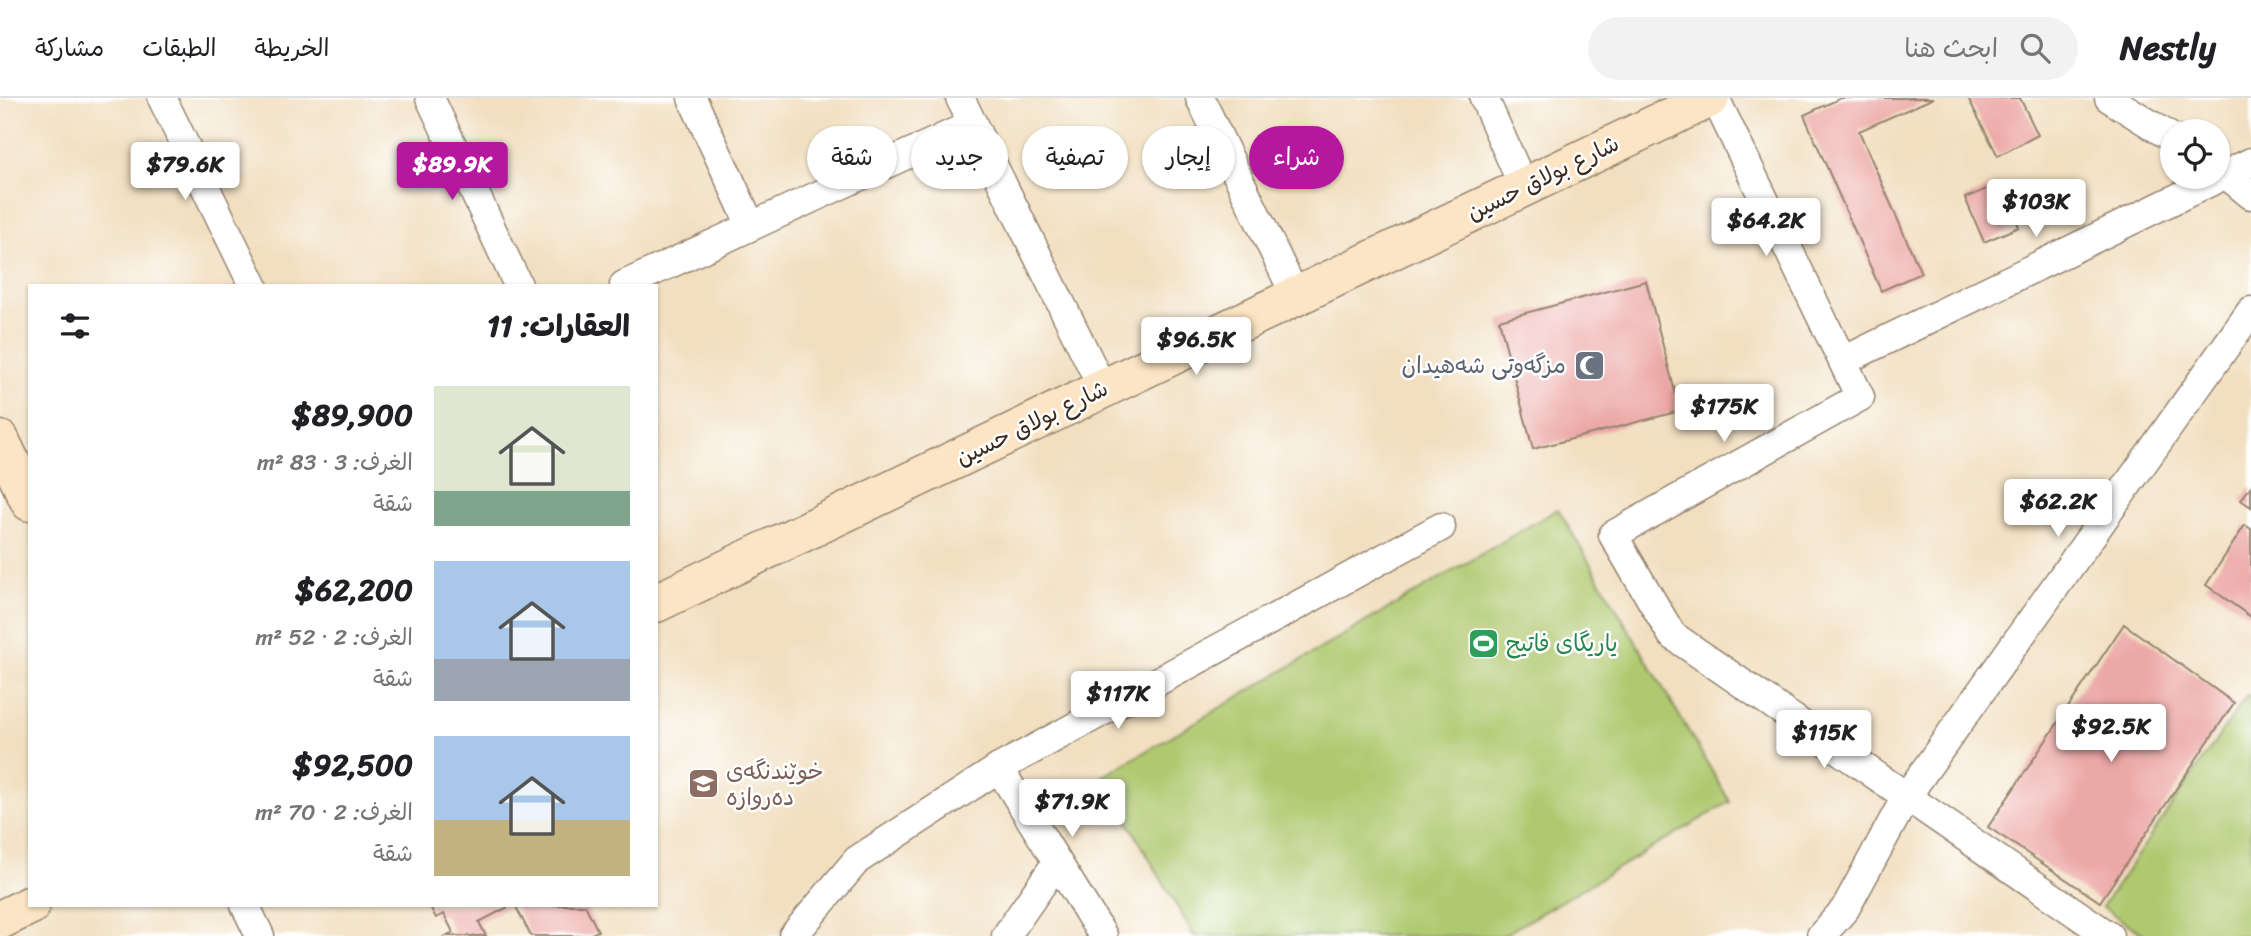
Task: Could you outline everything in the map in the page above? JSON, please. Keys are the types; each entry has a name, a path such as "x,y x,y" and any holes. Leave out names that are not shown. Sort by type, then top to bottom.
{"street":[{"path":"162,98 253,284"},
{"path":"430,98 518,284"},
{"path":"692,98 751,226"},
{"path":"960,98 1103,389"},
{"path":"1200,98 1295,295"},
{"path":"1484,98 1524,188"},
{"name":"شارع بولاق حسين","path":"658,602 1710,98"},
{"path":"1715,98 1860,397 1613,535 1672,635 2109,936"},
{"path":"2109,98 2160,130"},
{"path":"626,284 973,124"},
{"path":"1843,361 2232,167 2251,195"},
{"path":"1821,936 1845,909 1906,797 2251,311"},
{"path":"0,440 28,498"},
{"path":"793,936 857,860 999,768 1441,527"},
{"path":"999,768 1103,936"},
{"path":"1006,936 1057,862"},
{"path":"0,920 28,906"},
{"path":"246,907 260,936"}],"green space":[{"name":"یاریگای فاتیح","path":"1558,509 1730,802 1502,936 1194,936 1102,777"},
{"path":"2247,695 2251,697 2251,936 2146,936 2102,907"}],"building":[{"path":"1841,98 1934,98 1859,131 1921,273 1881,291 1804,115"},
{"path":"1968,98 2020,98 2038,135 1998,156"},
{"path":"2001,183 2019,227 1984,242 1965,198"},
{"name":"مزگەوتی شەهیدان","path":"1646,281 1680,411 1533,449 1499,320"},
{"path":"2251,486 2251,507 2241,500"},
{"path":"2245,525 2251,529 2251,617 2206,585"},
{"path":"2124,624 2234,703 2100,902 1988,827"},
{"path":"430,907 508,907 479,922 486,936 446,936 453,932 444,914 436,918"},
{"path":"516,907 586,907 598,931 588,936 531,936"}],"place":[{"name":"مزگەوتی شەهیدان","path":"1589,365"},
{"name":"یاریگای فاتیح","path":"1483,643"},
{"name":"خوێندنگەی دەروازە","path":"703,784"}]}
